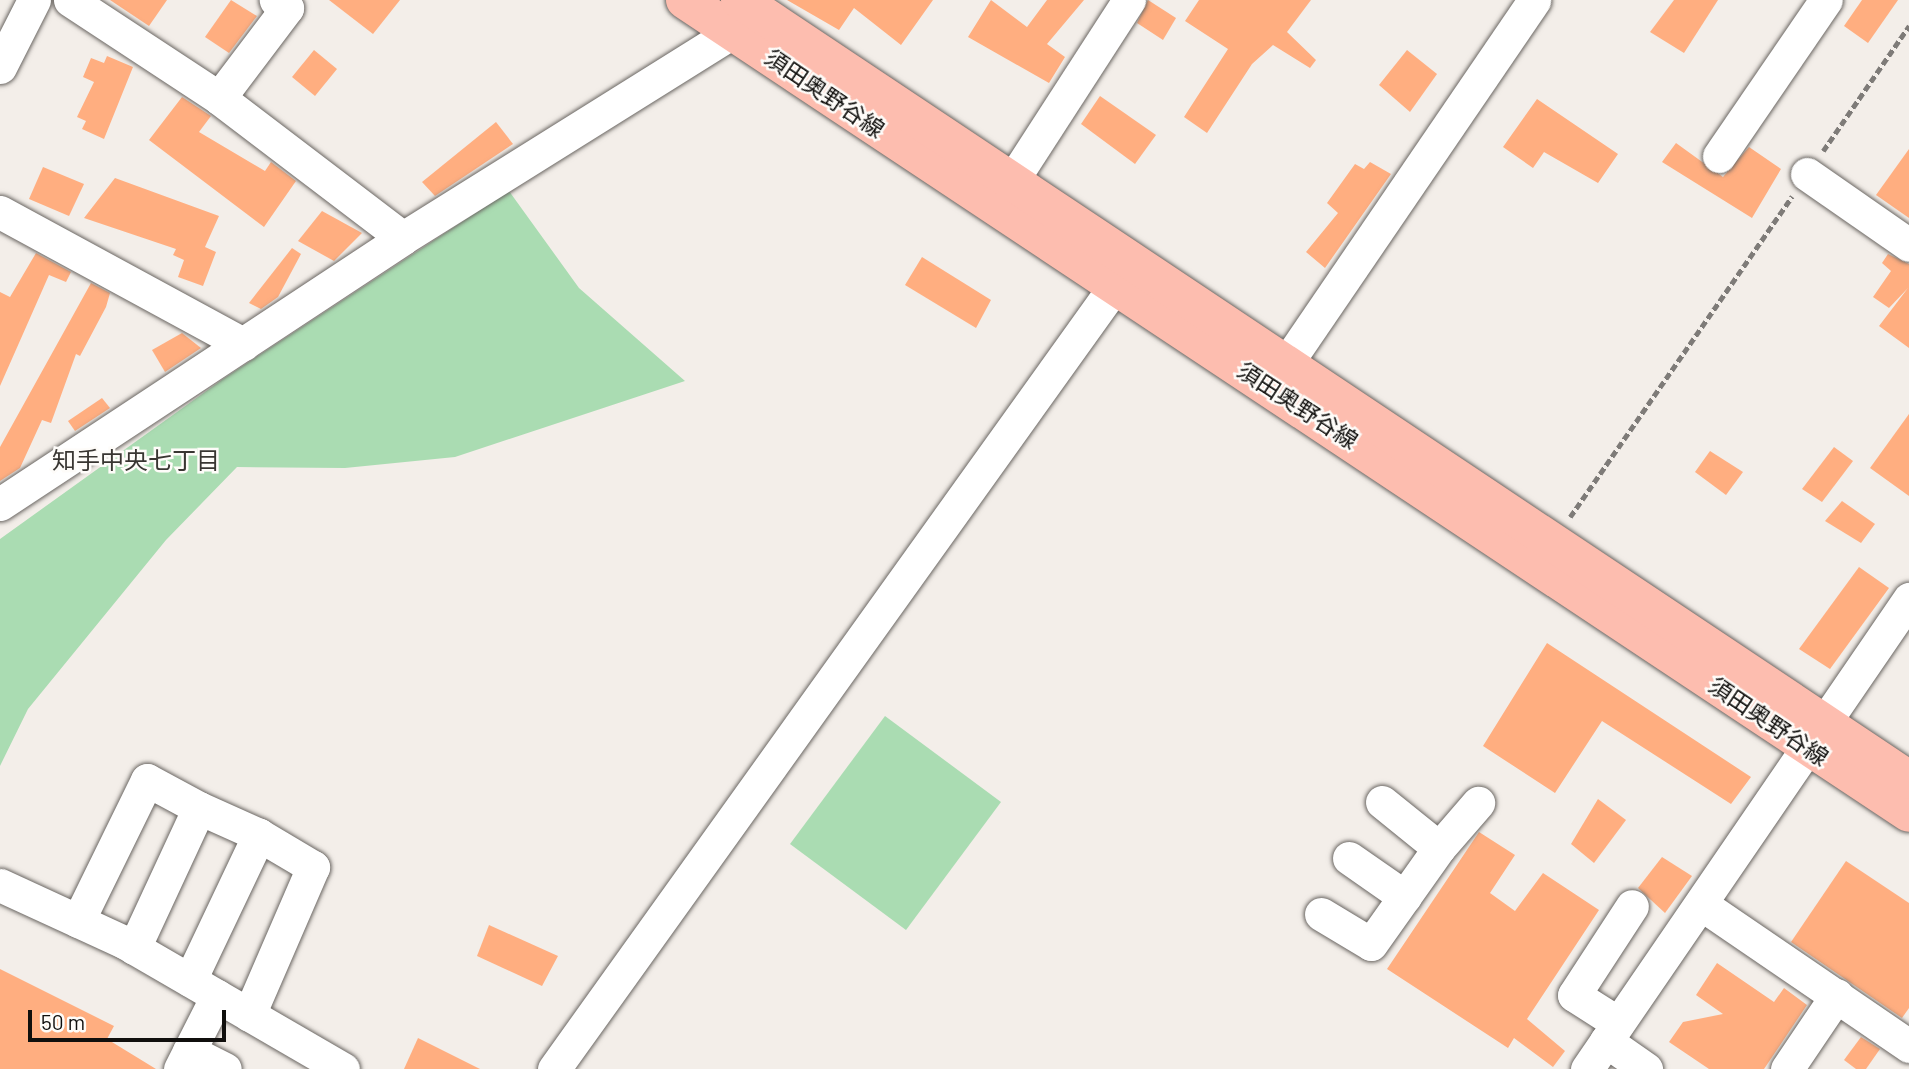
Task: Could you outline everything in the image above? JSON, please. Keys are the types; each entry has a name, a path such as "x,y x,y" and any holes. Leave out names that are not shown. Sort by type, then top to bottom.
{"main road":[{"name":"須田奥野谷線","path":"685,0 744,10 1003,194 1279,374 1817,737 1909,813"},
{"name":"須田奥野谷線","path":"1817,737 1909,780"}],"street":[{"path":"0,67 34,0"},
{"path":"70,0 219,98 403,237"},
{"path":"219,98 287,8 276,0"},
{"path":"1003,194 1129,0"},
{"path":"1279,374 1534,0"},
{"path":"1720,156 1826,0"},
{"path":"0,504 744,10"},
{"path":"1807,174 1909,245"},
{"path":"0,212 243,344"},
{"path":"554,1069 1123,274"},
{"path":"1587,1069 1909,599"},
{"path":"78,921 148,780 199,808 260,835 313,867 249,1015"},
{"path":"1382,802 1440,848"},
{"path":"1321,914 1371,944 1440,848 1478,803"},
{"path":"135,948 199,808"},
{"path":"225,1069 185,1060 203,988 260,835"},
{"path":"1349,859 1405,897"},
{"path":"0,885 135,948 343,1069"},
{"path":"1701,904 1909,1046"},
{"path":"1632,906 1574,995 1646,1069"},
{"path":"1787,1069 1837,995"}],"path":[{"path":"1570,517 1909,26"}],"green space":[{"path":"509,191 579,288 685,381 455,457 345,468 237,467 166,540 28,709 0,766 0,539 223,379"},
{"path":"885,716 1001,802 906,930 790,844"}],"building":[{"path":"110,0 167,0 149,26"},
{"path":"231,0 257,16 229,53 205,37"},
{"path":"329,0 400,0 373,34"},
{"path":"787,0 933,0 901,45 854,8 839,30"},
{"path":"991,0 1027,27 1047,0 1084,0 1047,44 1065,57 1049,83 968,37"},
{"path":"1148,0 1176,18 1163,40 1137,23"},
{"path":"1199,0 1311,0 1287,32 1316,60 1310,68 1273,45 1252,64 1207,133 1184,117 1228,49 1185,21"},
{"path":"1674,0 1718,0 1684,53 1650,32"},
{"path":"1862,0 1898,0 1868,43 1844,26"},
{"path":"314,50 337,69 315,96 292,77"},
{"path":"1407,50 1437,74 1410,112 1379,85"},
{"path":"107,56 133,67 104,139 82,129 86,121 77,117 94,82 83,77 91,58 104,63"},
{"path":"1100,96 1156,135 1135,164 1081,124"},
{"path":"182,97 211,116 199,132 265,171 271,162 296,181 264,227 149,140"},
{"path":"1537,99 1618,154 1598,183 1544,152 1533,168 1503,147"},
{"path":"496,122 513,144 435,196 422,182"},
{"path":"1676,143 1723,177 1749,147 1781,169 1752,218 1662,162"},
{"path":"1909,149 1909,218 1876,195"},
{"path":"1370,162 1391,174 1325,268 1306,252 1338,213 1327,203 1355,164 1364,169"},
{"path":"43,167 84,184 69,216 29,199"},
{"path":"115,178 219,216 205,247 216,252 203,286 178,277 184,260 173,255 176,249 84,218"},
{"path":"322,211 362,233 334,261 298,241"},
{"path":"292,248 301,254 278,297 261,309 249,303"},
{"path":"36,253 71,272 66,282 49,275 0,386 0,292 10,297"},
{"path":"1888,254 1909,264 1909,348 1879,326 1908,288 1889,308 1873,297 1891,271 1882,263"},
{"path":"922,257 991,300 976,328 905,285"},
{"path":"91,283 110,293 106,307 80,356 76,354 51,423 42,420 20,468 0,481 0,447"},
{"path":"182,333 201,348 165,372 152,350"},
{"path":"102,398 110,408 75,431 68,421"},
{"path":"1909,414 1909,496 1870,468"},
{"path":"1834,447 1853,461 1822,502 1802,489"},
{"path":"1710,451 1743,472 1726,495 1695,472"},
{"path":"1842,501 1875,524 1861,543 1825,521"},
{"path":"1859,567 1889,588 1830,669 1799,649"},
{"path":"1547,643 1751,777 1731,804 1602,721 1555,793 1483,746"},
{"path":"1598,799 1626,820 1594,863 1571,844"},
{"path":"1479,832 1515,855 1490,893 1515,911 1543,873 1599,910 1527,1019 1565,1051 1553,1067 1514,1038 1508,1048 1387,969"},
{"path":"1662,857 1692,876 1665,913 1638,888"},
{"path":"1846,861 1909,903 1909,1008 1902,1018 1791,942"},
{"path":"489,925 558,956 542,986 477,956"},
{"path":"1717,963 1774,1002 1784,988 1807,1005 1764,1069 1709,1069 1669,1042 1683,1022 1723,1014 1696,995"},
{"path":"0,969 114,1026 107,1039 156,1069 0,1069"},
{"path":"1861,1037 1880,1049 1866,1069 1856,1069 1844,1060"},
{"path":"418,1038 480,1069 404,1069"}],"district":[{"name":"知手中央七丁目","path":"136,460"}]}
